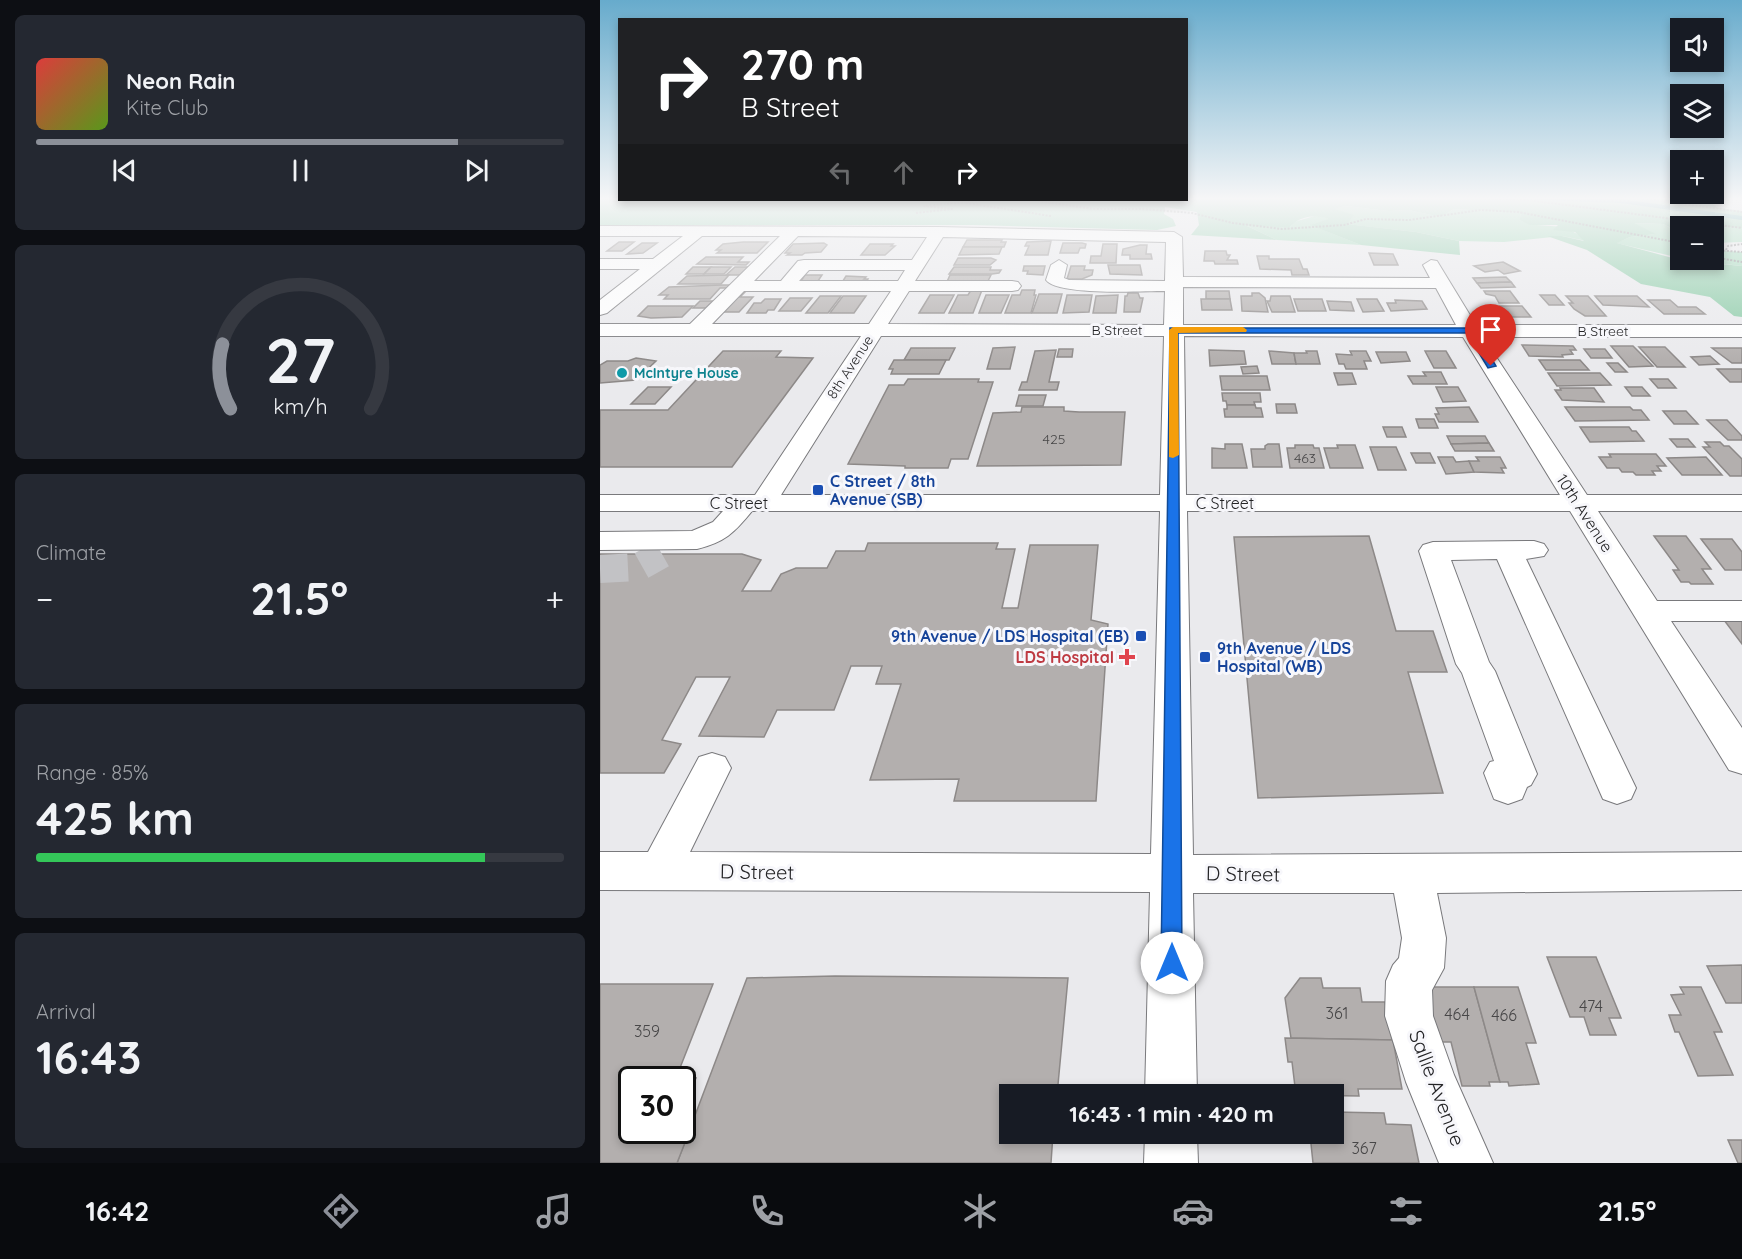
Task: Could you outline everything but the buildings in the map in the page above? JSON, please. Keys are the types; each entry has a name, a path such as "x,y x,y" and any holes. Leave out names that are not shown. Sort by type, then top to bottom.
{"street":[{"path":"600,309 672,252"},
{"path":"694,330 772,252"},
{"name":"8th Avenue","path":"600,541 667,548 710,535 754,503 874,331 924,252"},
{"path":"1171,1084 1174,252"},
{"path":"600,264 657,264"},
{"path":"791,281 804,265 916,265"},
{"path":"1059,265 1055,280 1066,285 1440,283"},
{"name":"10th Avenue","path":"1431,265 1440,283 1742,759"},
{"path":"745,279 902,287 1011,286"},
{"path":"600,286 630,286"},
{"name":"B Street","path":"600,330 1742,331"},
{"name":"C Street","path":"605,509 754,503 1742,503"},
{"path":"1509,788 1503,773 1518,774 1433,551 1521,550 1617,788"},
{"path":"1648,611 1742,611"},
{"path":"660,871 712,768"},
{"name":"D Street","path":"600,871 1412,874 1742,871"},
{"name":"Sallie Avenue","path":"1412,874 1424,938 1421,968 1408,981 1409,1016 1431,1082 1466,1163"},
{"path":"1171,1144 1171,1163"}],"path":[{"path":"1724,259 1742,262"}],"green space":[{"path":"1433,252 1460,252 1460,255"},
{"path":"1591,252 1651,252 1670,257 1670,270 1724,270 1724,264 1742,266 1742,317 1734,316 1710,297 1641,284"},
{"path":"1656,252 1670,252 1670,256"},
{"path":"1724,252 1742,252 1742,266 1724,264"}],"tunnel":[{"path":"600,569 639,567 662,554"}],"slow traffic":[{"path":"1173,455 1173,330 1243,330"}],"place":[{"name":"McIntyre House","path":"622,373"},
{"name":"C Street / 8th Avenue (SB)","path":"818,490"},
{"name":"9th Avenue / LDS Hospital (EB)","path":"1141,636"},
{"name":"LDS Hospital","path":"1127,657"},
{"name":"9th Avenue / LDS Hospital (WB)","path":"1205,657"}],"route":[{"path":"1172,963 1173,330 1470,330 1491,366"}]}
